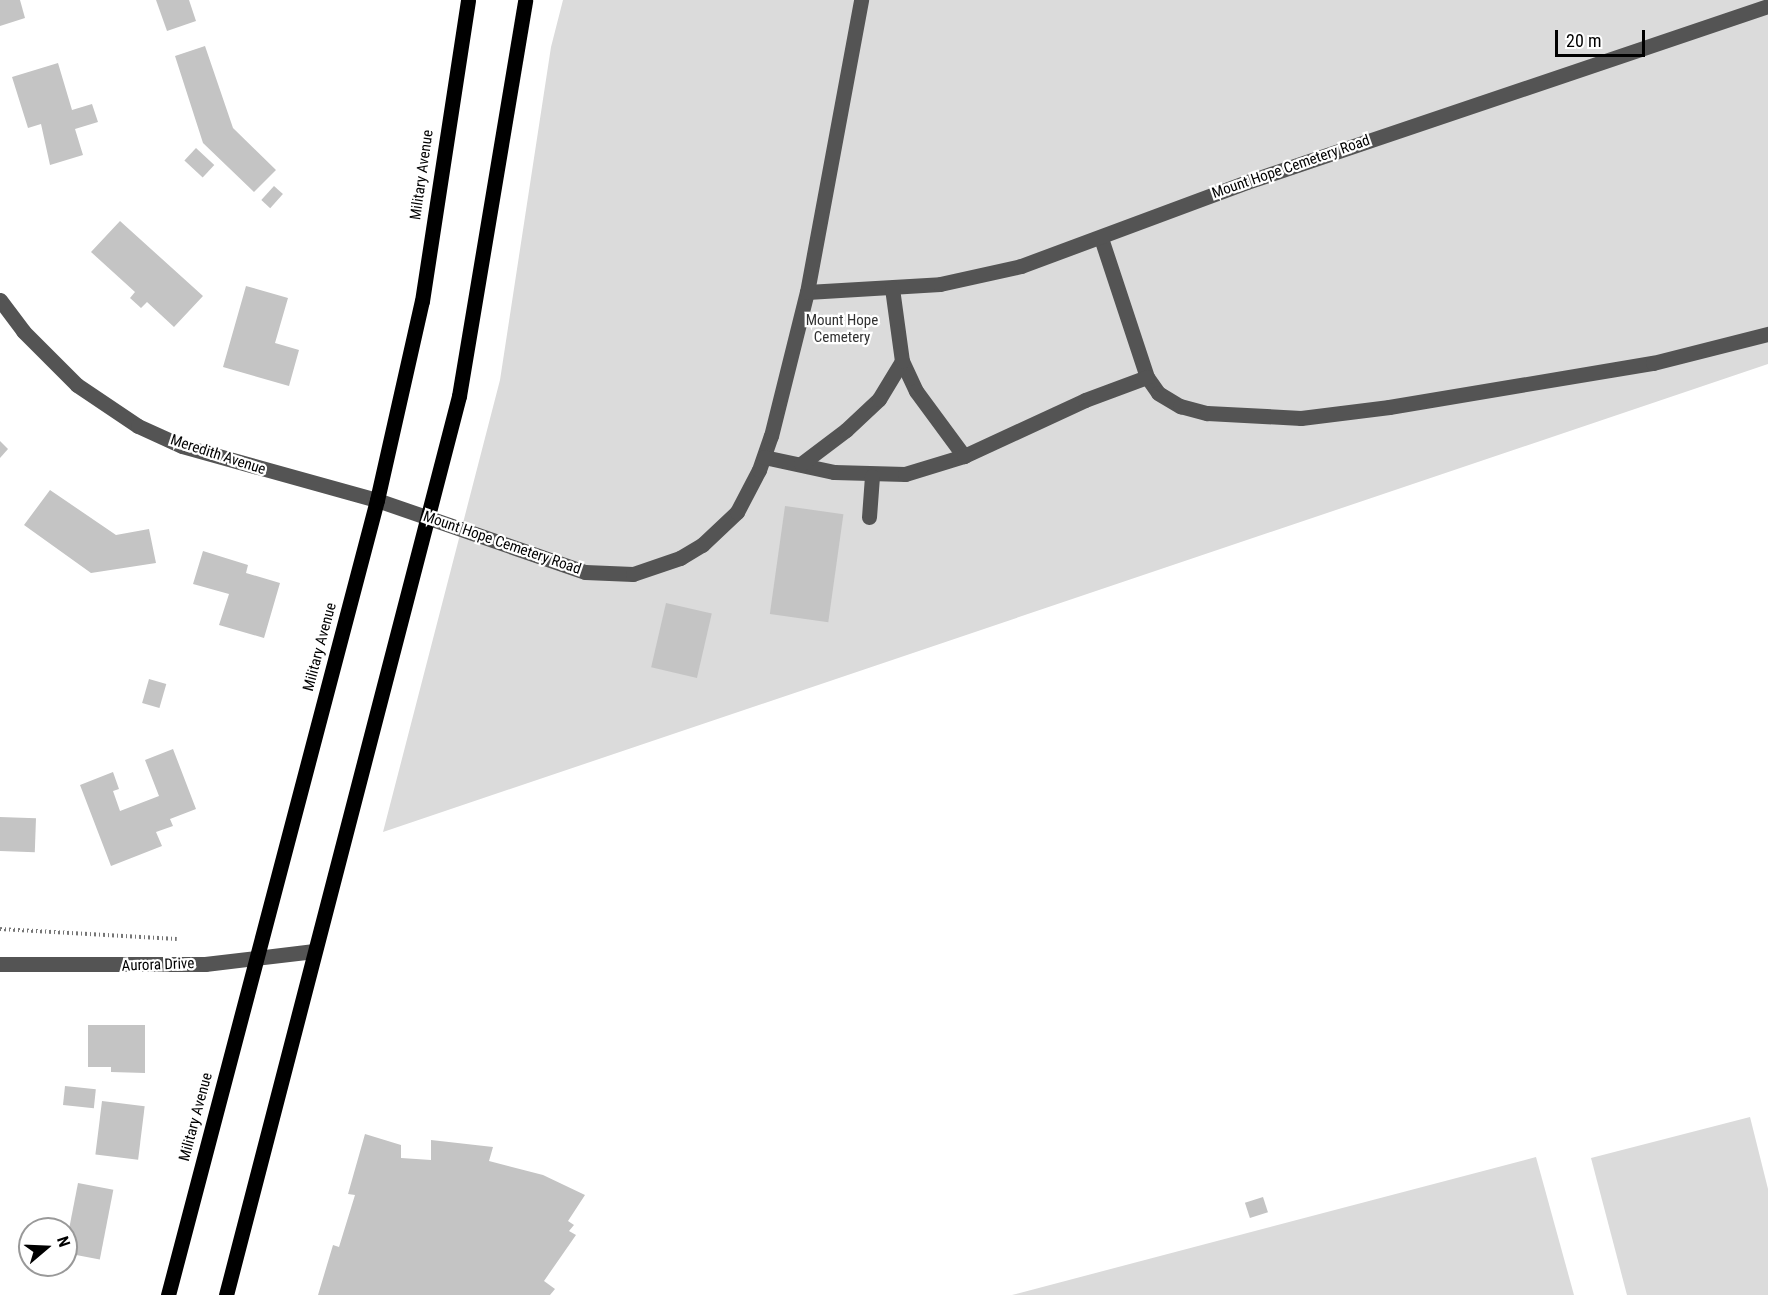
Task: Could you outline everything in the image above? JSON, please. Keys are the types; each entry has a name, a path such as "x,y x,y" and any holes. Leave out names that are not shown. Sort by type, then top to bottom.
{"main road":[{"name":"Military Avenue","path":"168,1295 377,500 422,301 468,0"},
{"path":"226,1295 462,384 525,0"}],"street":[{"name":"Mount Hope Cemetery Road","path":"377,500 585,572 633,574 680,558 723,527 748,494 764,457 807,292 861,0"},
{"name":"Mount Hope Cemetery Road","path":"807,292 891,288 977,278 1101,238 1246,182 1768,6"},
{"path":"1101,238 1147,376 1158,393 1180,406 1207,413 1301,418 1653,363 1768,334"},
{"path":"891,288 902,361 916,391 964,456"},
{"name":"Meredith Avenue","path":"0,300 23,331 68,377 138,426 219,459 377,500"},
{"path":"801,465 846,430 879,399 902,361"},
{"path":"764,457 872,476 905,474 964,456 1074,405 1147,376"},
{"path":"868,517 872,476"},
{"name":"Aurora Drive","path":"0,964 112,967 255,961 314,951"}],"path":[{"path":"0,929 181,940"}],"green space":[{"name":"Mount Hope Cemetery","path":"563,0 1768,0 1768,364 383,832 500,380 551,47"},
{"path":"1750,1117 1768,1189 1768,1295 1627,1295 1591,1158"},
{"path":"1536,1157 1574,1295 1012,1295"}],"building":[{"path":"0,0 20,0 25,18 0,26"},
{"path":"156,0 189,0 196,21 167,31"},
{"path":"205,46 233,128 276,170 254,192 203,143 175,56"},
{"path":"58,63 72,110 92,104 98,122 75,129 83,155 50,165 41,124 28,128 12,77"},
{"path":"196,148 214,165 203,177 184,160"},
{"path":"274,186 283,194 270,208 261,200"},
{"path":"120,221 203,296 174,327 147,302 141,308 130,298 135,292 91,252"},
{"path":"246,286 288,298 275,343 299,350 289,386 223,367"},
{"path":"0,441 8,449 0,458"},
{"path":"50,490 116,535 149,529 156,563 91,573 24,525"},
{"path":"785,506 843,514 828,622 770,614"},
{"path":"203,551 248,565 246,573 280,583 264,638 219,625 229,594 193,584"},
{"path":"666,603 712,614 697,678 651,667"},
{"path":"149,679 166,684 159,708 142,703"},
{"path":"173,749 196,809 170,819 173,826 156,832 162,846 111,866 80,785 113,772 119,789 113,791 120,811 159,796 145,760"},
{"path":"0,817 36,818 35,852 0,851"},
{"path":"88,1025 145,1025 145,1073 111,1072 111,1067 88,1067"},
{"path":"65,1086 96,1089 94,1108 63,1105"},
{"path":"102,1101 145,1106 138,1160 95,1155"},
{"path":"365,1134 401,1145 401,1158 431,1160 431,1140 493,1147 489,1161 543,1175 585,1195 568,1221 574,1225 569,1231 576,1235 544,1281 555,1289 550,1295 318,1295 333,1245 339,1247 355,1195 348,1194"},
{"path":"78,1183 113,1190 100,1260 78,1255 78,1217 71,1217"},
{"path":"1263,1197 1268,1212 1250,1218 1245,1203"}]}
